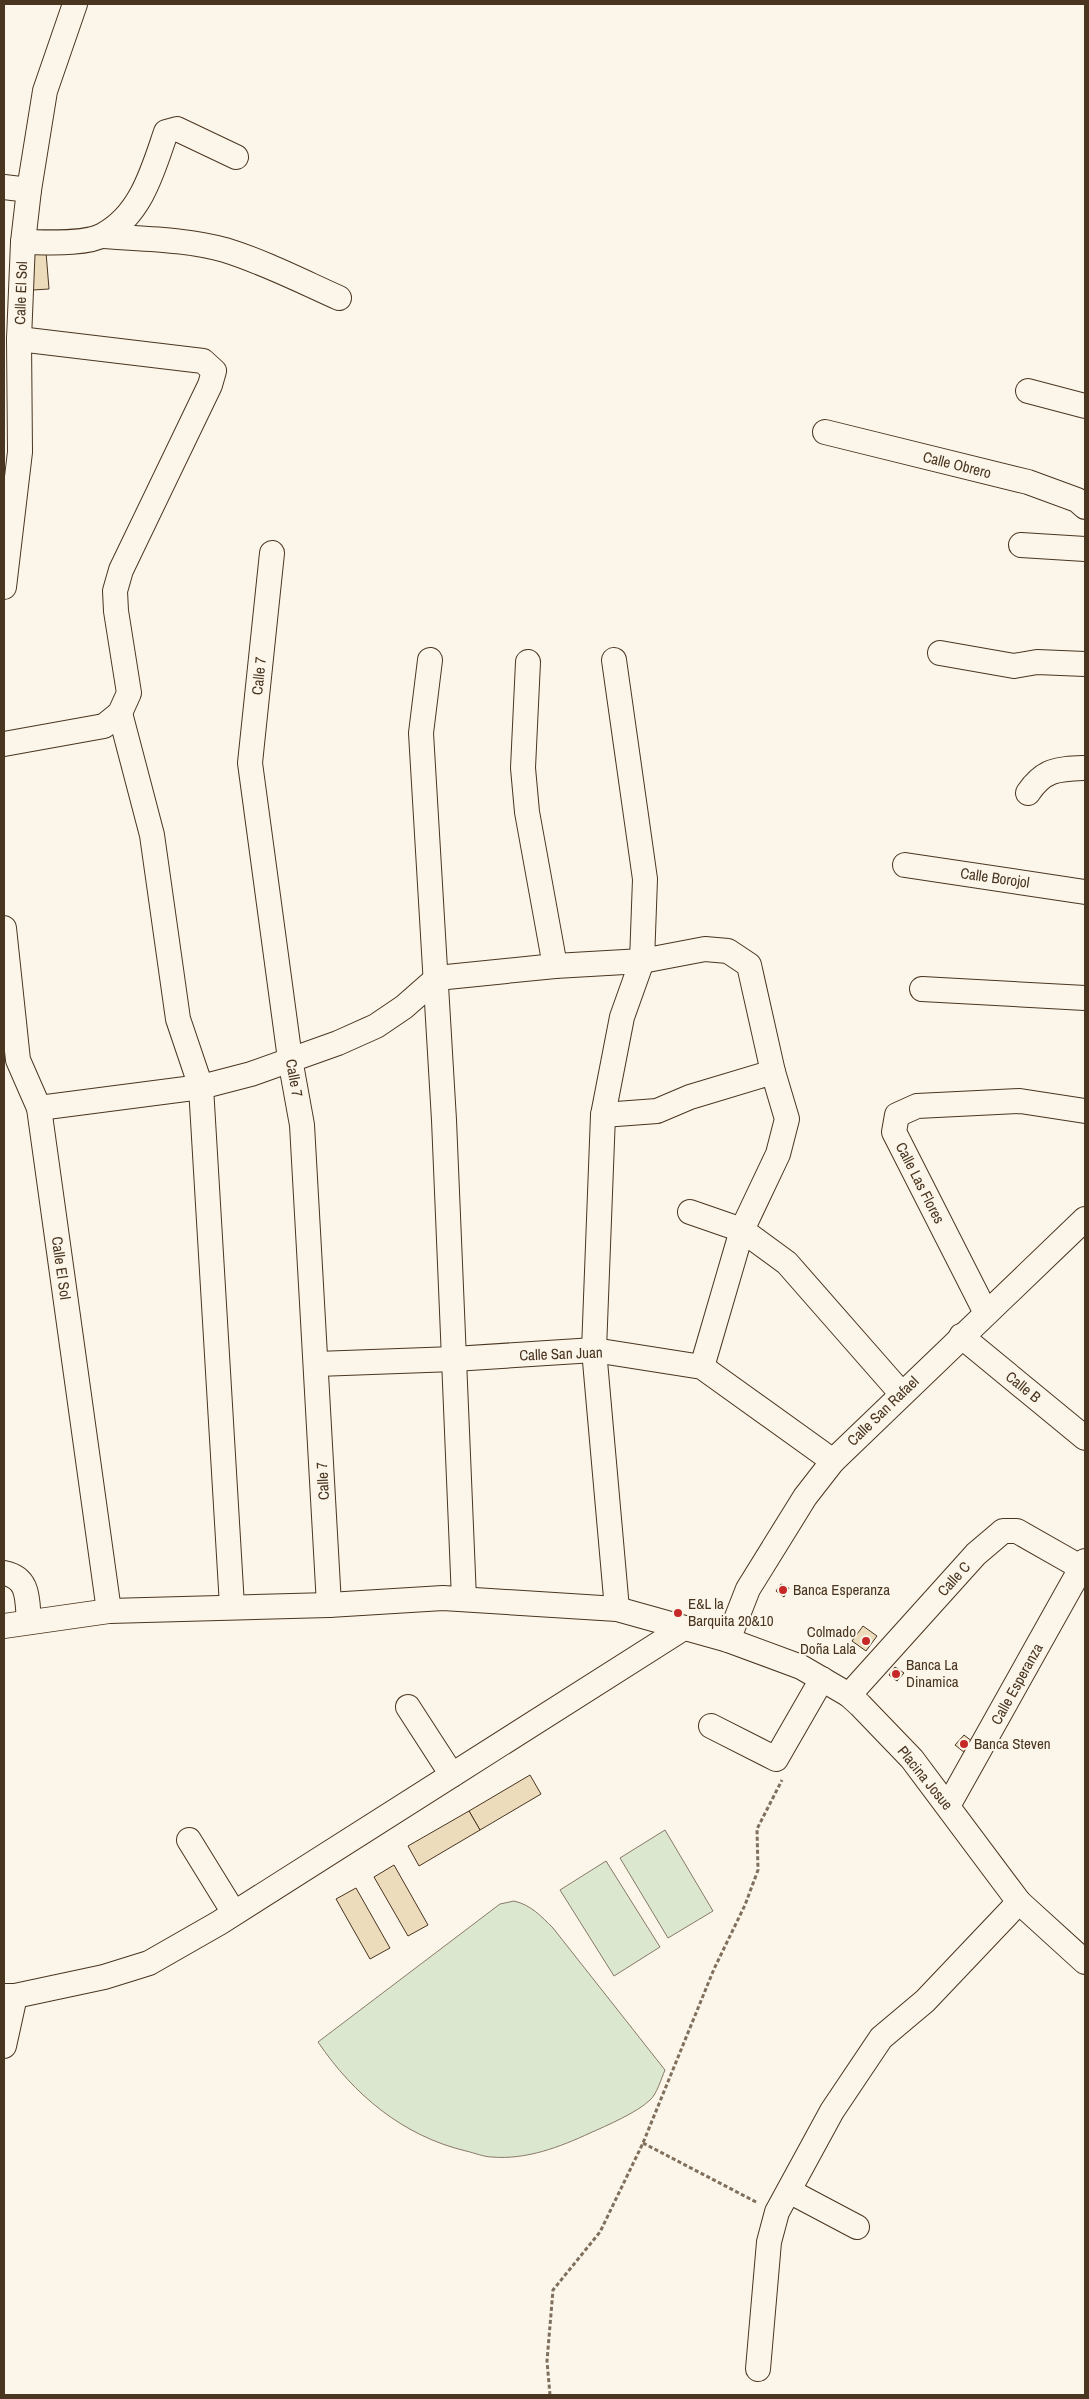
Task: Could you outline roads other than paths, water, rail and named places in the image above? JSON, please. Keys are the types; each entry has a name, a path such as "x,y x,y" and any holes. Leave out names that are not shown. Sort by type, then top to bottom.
{"street":[{"name":"Calle El Sol","path":"4,587 20,452 19,339 23,242 29,190 45,91 75,4"},
{"path":"103,236 128,216 143,193 166,132 177,129 236,157"},
{"path":"4,187 29,190"},
{"path":"23,242 73,242 103,236 178,241 224,250 268,265 339,298"},
{"path":"4,744 104,726 120,712 129,693 116,611 115,591 121,570 210,385 214,370 203,361 19,339"},
{"path":"1028,391 1085,406"},
{"name":"Calle Obrero","path":"825,432 1028,482 1077,500 1085,507"},
{"path":"1020,546 1085,549"},
{"name":"Calle 7","path":"272,553 250,763 290,1059 302,1125 317,1364 329,1605"},
{"path":"940,653 1014,666 1037,662 1085,664"},
{"path":"430,660 421,733 436,978 464,1599"},
{"path":"614,660 645,879 642,960 622,1017 603,1115 594,1350 617,1609"},
{"path":"528,662 523,768 527,812 555,966"},
{"path":"120,712 152,835 178,1018 201,1087 232,1606"},
{"path":"1028,793 1038,778 1063,769 1085,768"},
{"name":"Calle Borojol","path":"905,865 1085,892"},
{"name":"Calle El Sol","path":"4,928 18,1060 39,1108 109,1610"},
{"path":"39,1108 201,1087 251,1074 338,1043 376,1026 404,1008 436,978 555,966 642,960 705,949 728,952 749,965 773,1072 787,1119 778,1154 742,1230 702,1367"},
{"path":"922,990 1085,998"},
{"path":"603,1115 657,1111 690,1097 773,1072"},
{"name":"Calle Las Flores","path":"986,1313 894,1132 897,1115 917,1106 1020,1101 1085,1111"},
{"path":"690,1212 742,1230 787,1263 901,1393"},
{"name":"Calle San Rafael","path":"728,1640 748,1589 805,1497 833,1460 1085,1219"},
{"name":"Calle B","path":"961,1336 1085,1438"},
{"name":"Calle San Juan","path":"317,1364 454,1360 594,1350 702,1367 833,1460"},
{"name":"Calle C","path":"848,1695 976,1554 1003,1531 1017,1531 1084,1565"},
{"name":"Calle Esperanza","path":"948,1806 1084,1565"},
{"path":"4,1573 20,1579 26,1587 29,1622"},
{"name":"Placina Josue","path":"4,1626 109,1610 329,1605 443,1598 617,1609 682,1629 728,1640 801,1667 848,1695 912,1759 1019,1902 1085,1962"},
{"path":"4,2046 9,1996 104,1977 149,1963 234,1913 682,1629"},
{"path":"711,1726 776,1759 822,1678"},
{"path":"408,1707 452,1775"},
{"path":"189,1840 234,1913"},
{"path":"758,2369 768,2242 777,2212 832,2111 881,2038 925,2001 1019,1902"},
{"path":"788,2191 856,2227"}],"place":[{"name":"Banca Esperanza","path":"783,1590"},
{"name":"E&L la Barquita 20&10","path":"678,1613"},
{"name":"Colmado Doña Lala","path":"866,1641"},
{"name":"Banca La Dinamica","path":"896,1674"},
{"name":"Banca Steven","path":"964,1744"}]}
